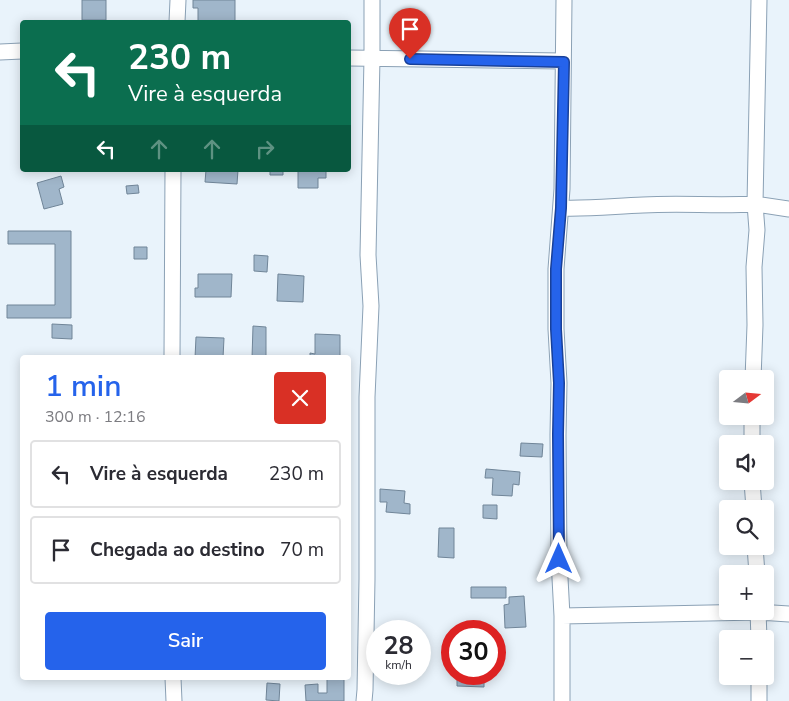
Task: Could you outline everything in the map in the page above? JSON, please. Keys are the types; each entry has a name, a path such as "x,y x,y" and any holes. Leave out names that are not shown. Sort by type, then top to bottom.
{"street":[{"path":"177,20 178,0"},
{"path":"364,701 367,579 367,397 371,306 368,255 372,0"},
{"path":"562,701 556,269 561,208 564,0"},
{"path":"753,370 754,267 757,230 759,0"},
{"path":"0,52 20,51"},
{"path":"351,58 564,62"},
{"path":"172,355 173,172"},
{"path":"561,208 756,204 789,209"},
{"path":"562,616 719,613"},
{"path":"774,613 789,614"},
{"path":"173,680 174,701"},
{"path":"759,685 759,701"}],"building":[{"path":"82,0 106,0 106,20 82,20"},
{"path":"193,0 235,0 235,20 198,20 198,8 193,8"},
{"path":"206,172 238,172 237,184 205,182"},
{"path":"270,172 283,172 283,175 270,175"},
{"path":"298,172 326,172 326,178 318,178 318,188 298,188"},
{"path":"61,176 64,187 59,189 63,204 44,209 37,183"},
{"path":"138,185 139,193 127,194 126,186"},
{"path":"8,231 71,231 71,318 7,318 7,305 55,305 55,244 8,244"},
{"path":"134,247 147,247 147,259 134,259"},
{"path":"254,255 268,256 267,272 254,271"},
{"path":"198,274 232,274 231,297 195,297 195,288 198,288"},
{"path":"278,274 304,276 303,302 277,301"},
{"path":"52,324 72,325 72,339 52,338"},
{"path":"253,326 266,327 266,355 252,355"},
{"path":"315,334 340,335 340,355 310,355 310,353 315,354"},
{"path":"196,337 224,338 223,355 195,355"},
{"path":"521,443 543,444 542,457 520,456"},
{"path":"486,469 520,472 519,485 513,484 512,496 492,495 493,478 485,478"},
{"path":"380,489 405,491 404,503 410,504 410,514 386,512 387,502 380,502"},
{"path":"483,505 497,505 497,519 483,518"},
{"path":"439,528 454,528 454,558 438,557"},
{"path":"471,587 506,587 506,598 471,598"},
{"path":"524,596 526,627 506,628 504,605 509,604 509,597"},
{"path":"327,680 344,680 344,701 306,701 305,685 318,684 318,693 327,693"},
{"path":"267,683 280,684 279,701 266,700"},
{"path":"484,685 484,687 457,686"}],"route":[{"path":"410,59 564,62 561,208 556,269 556,329 559,383 559,559"}]}
